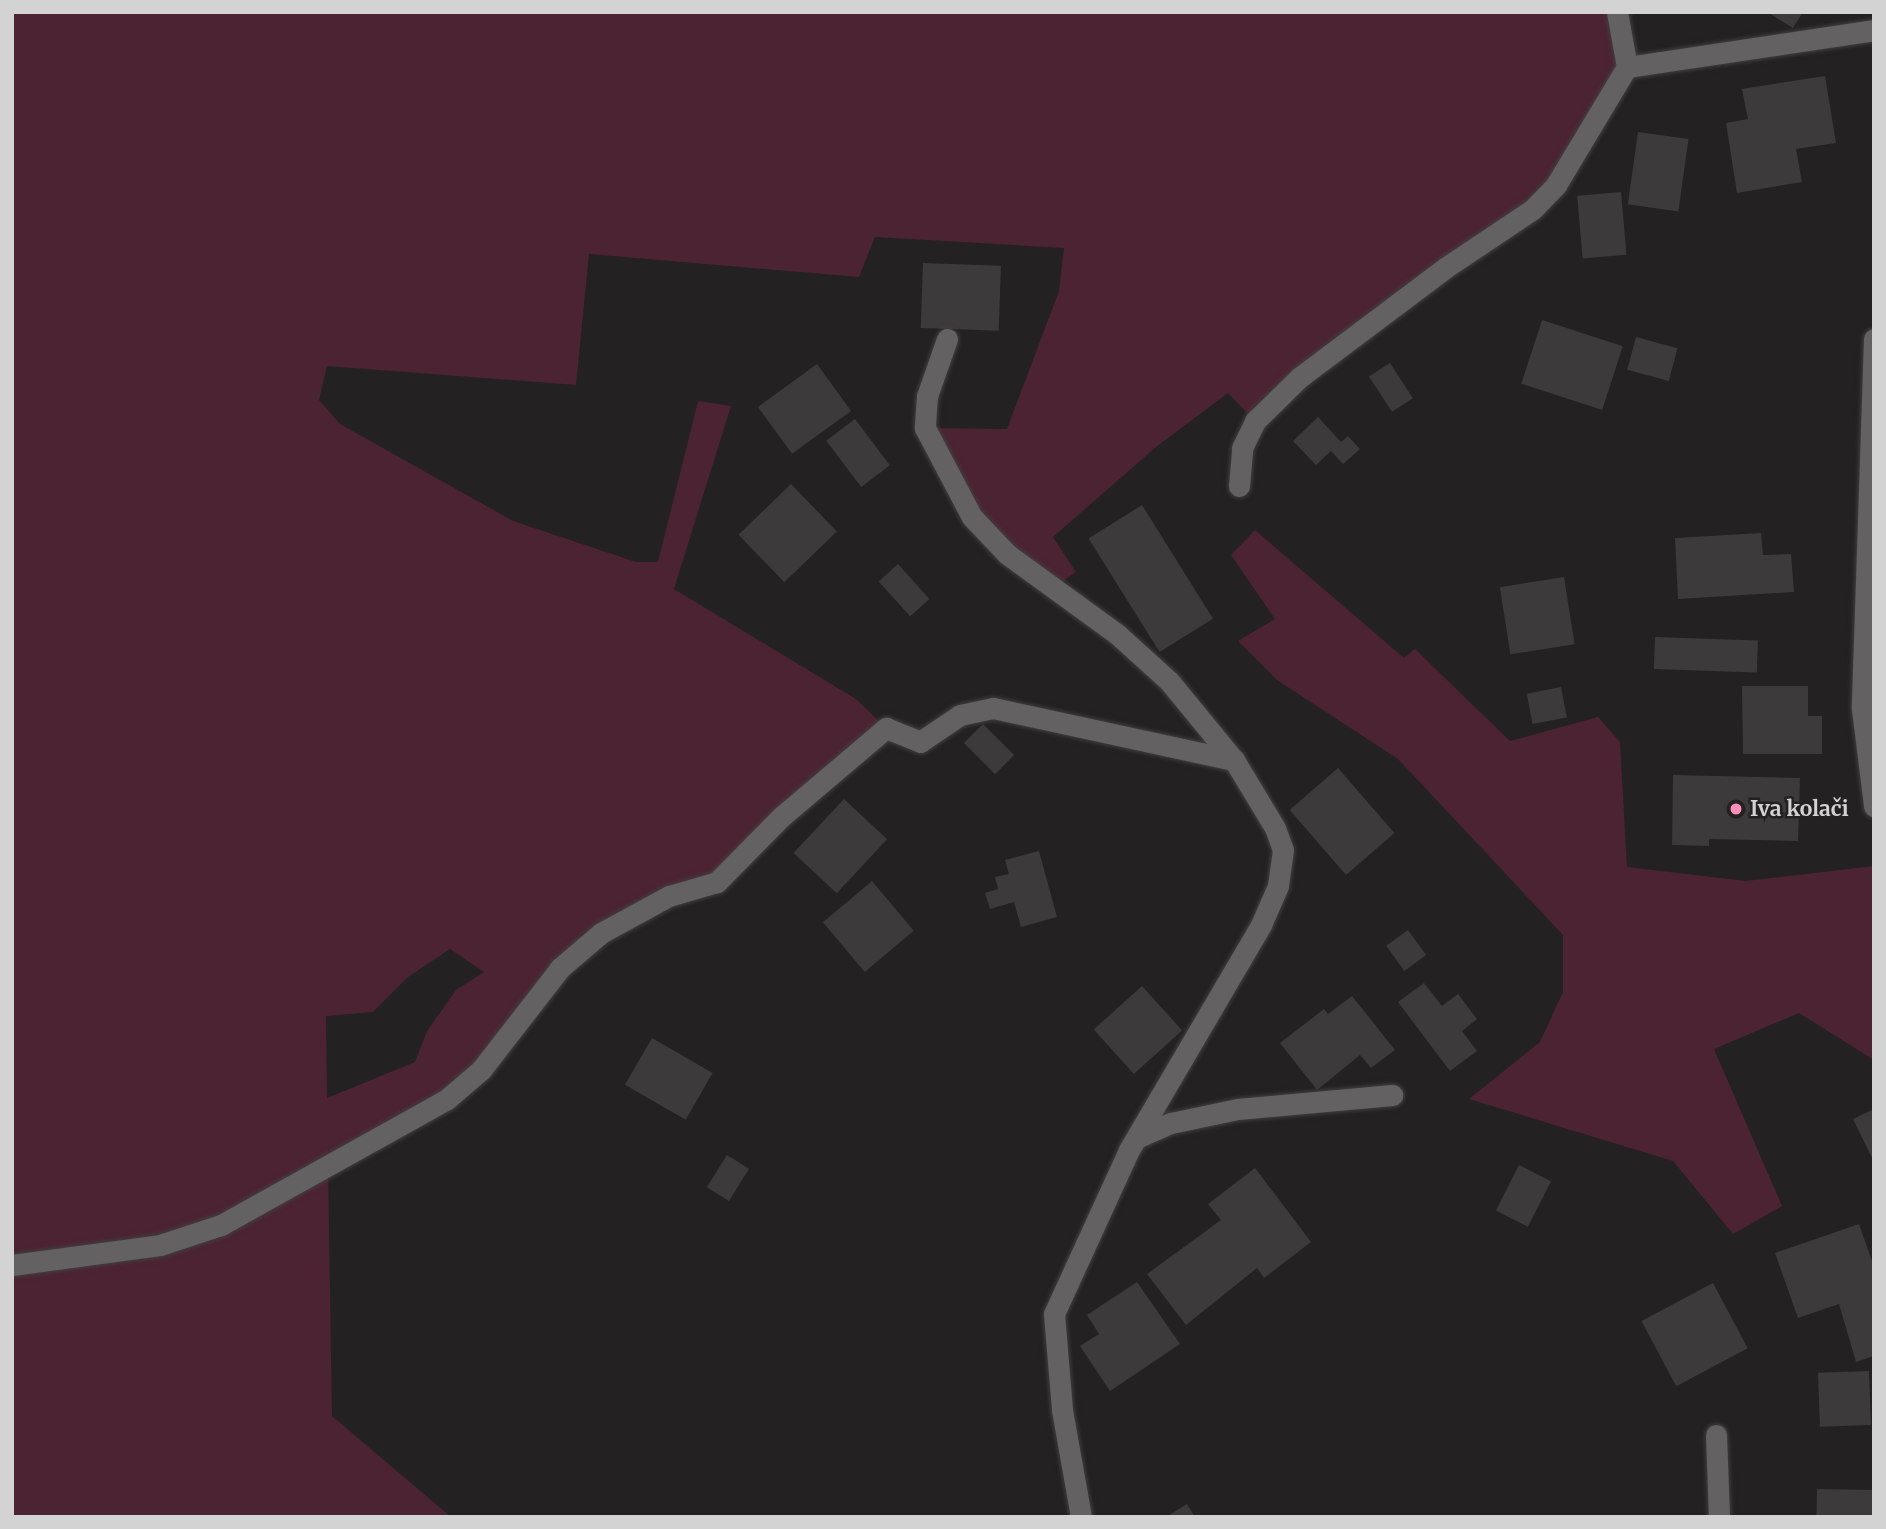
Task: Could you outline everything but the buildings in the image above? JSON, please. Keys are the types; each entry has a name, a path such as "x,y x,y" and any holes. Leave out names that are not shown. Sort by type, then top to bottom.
{"street":[{"path":"1239,486 1241,448 1255,421 1300,377 1445,268 1533,209 1556,185 1627,67 1617,12"},
{"path":"1627,67 1874,30"},
{"path":"947,339 927,396 925,428 972,517 1007,554 1117,634 1169,681 1234,760 1283,850 1278,886 1261,925 1139,1137 1054,1314 1062,1410 1081,1517"},
{"path":"1874,339 1862,709 1874,806"},
{"path":"12,1265 160,1245 221,1225 447,1099 481,1070 561,968 601,933 669,896 716,882 754,841 886,728 920,742 960,715 993,708 1234,760"},
{"path":"1139,1137 1171,1123 1238,1109 1392,1095"},
{"path":"1716,1435 1719,1517"}],"shaded area":[{"path":"12,12 1617,12 1627,67 1556,185 1255,421 1228,393 1156,447 1053,537 1076,572 1055,587 1007,554 925,428 1007,429 1059,291 1064,248 875,237 859,277 589,254 576,385 327,366 319,400 340,424 513,521 636,562 658,562 698,401 731,406 674,589 856,699 886,728 717,882 601,933 481,1070 328,1165 332,1416 451,1517 12,1517","holes":["450,949 484,972 456,990 427,1031 415,1062 327,1098 326,1016 373,1012 408,977"]},
{"path":"1255,530 1404,658 1415,649 1510,741 1598,717 1620,742 1627,867 1746,881 1874,866 1874,1060 1799,1013 1714,1049 1782,1206 1733,1234 1673,1161 1469,1099 1540,1042 1563,992 1563,935 1398,759 1277,680 1238,641 1275,619 1231,555"}],"place":[{"name":"Iva kolači","path":"1736,809"}]}
